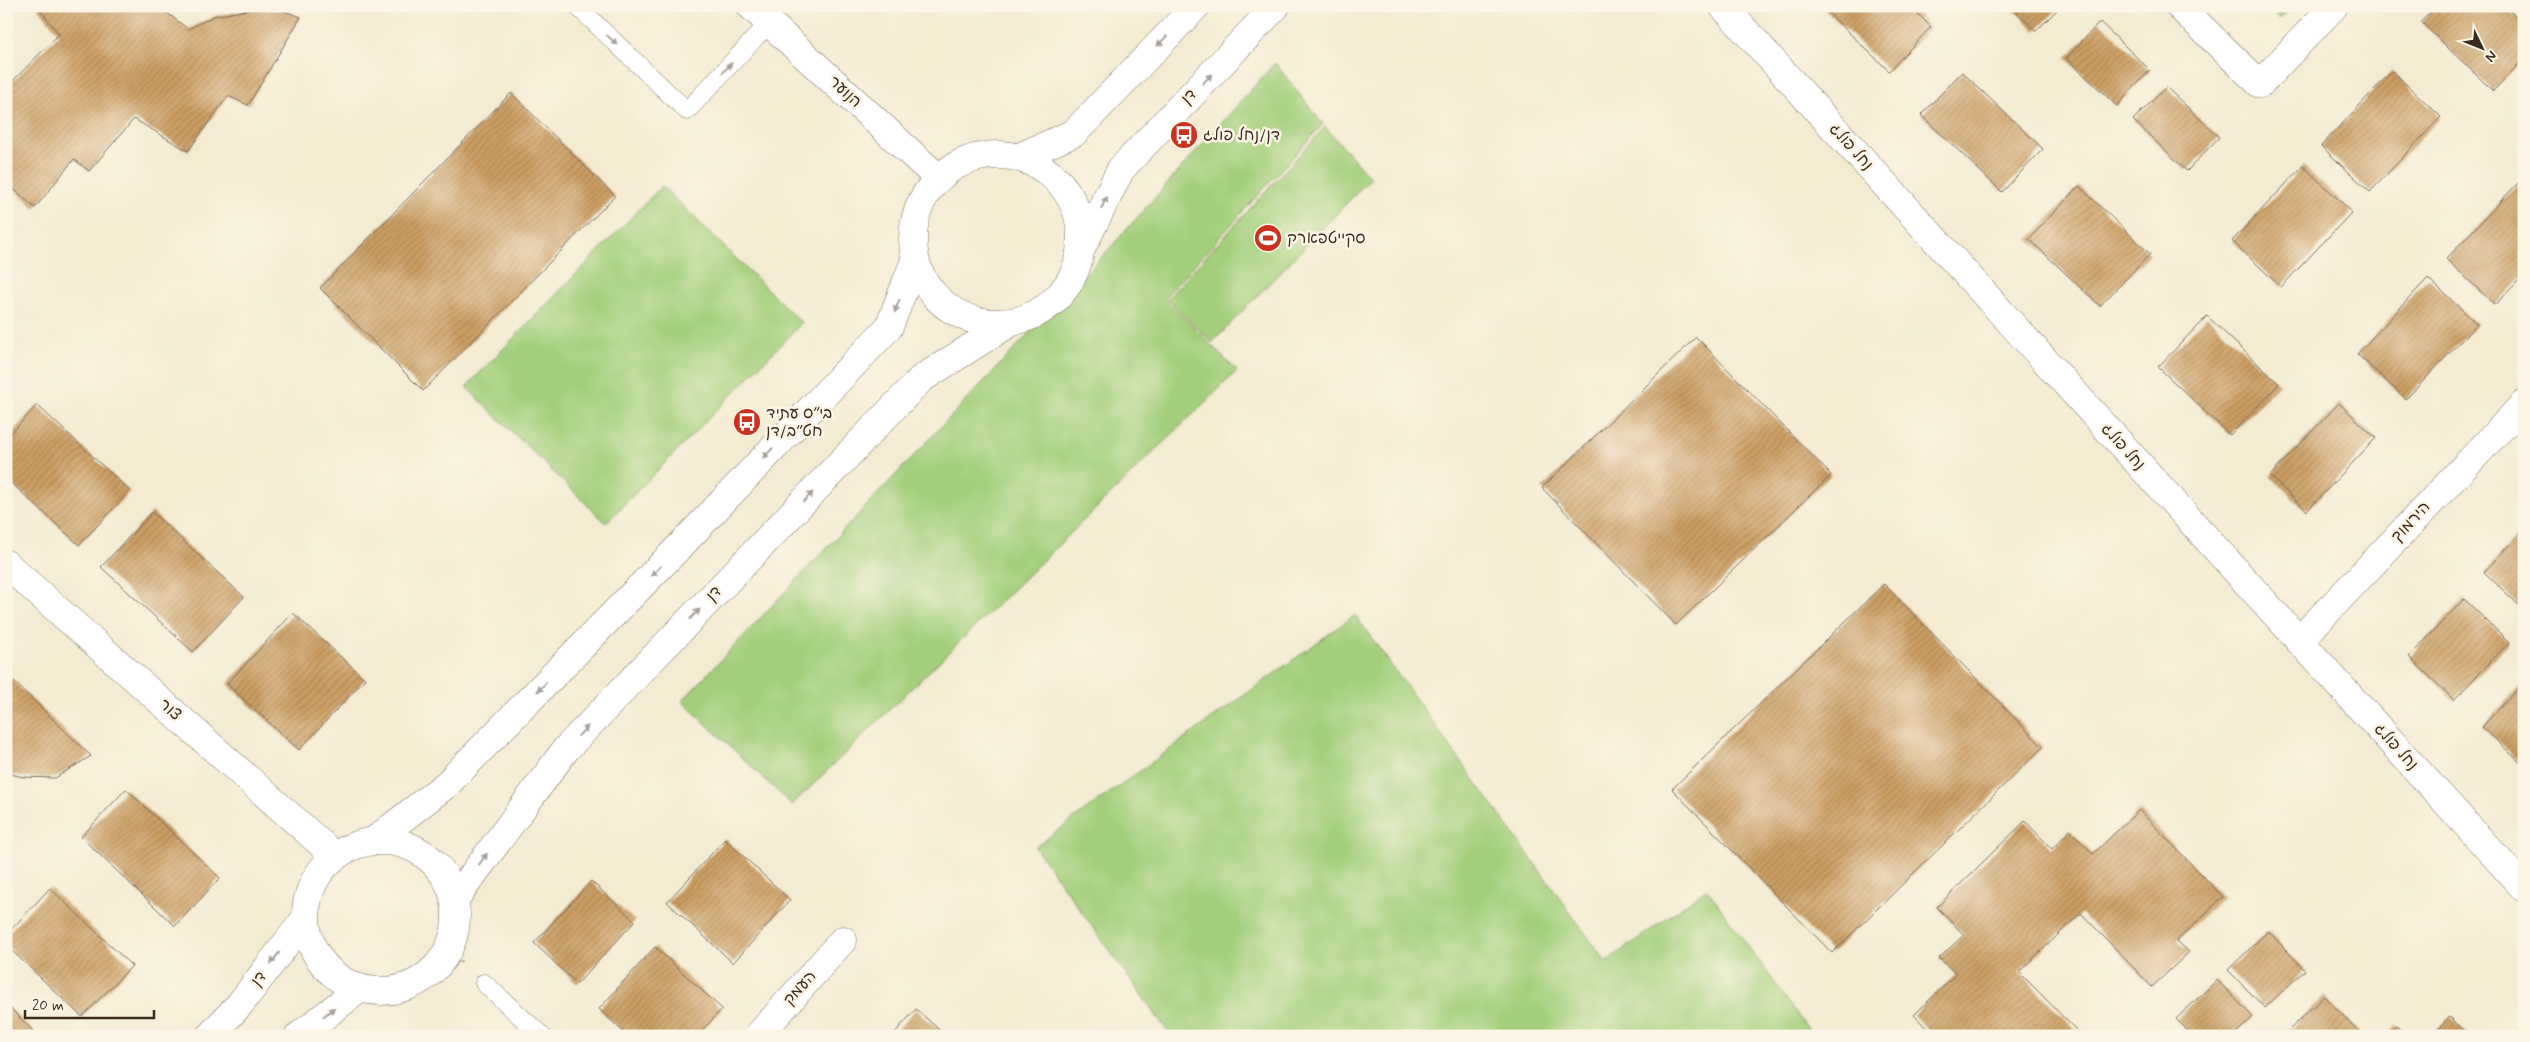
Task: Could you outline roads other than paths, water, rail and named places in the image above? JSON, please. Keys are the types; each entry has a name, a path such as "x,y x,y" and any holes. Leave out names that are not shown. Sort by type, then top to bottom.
{"street":[{"path":"1019,157 1074,133 1196,6"},
{"name":"דן","path":"1082,247 1121,169 1276,6"},
{"name":"נחל פולג","path":"1723,6 2524,888"},
{"path":"2178,6 2260,84 2334,6"},
{"name":"הנוער","path":"760,15 938,178"},
{"path":"990,155 1019,157 1045,169 1067,190 1079,217 1082,247 1074,275 1057,299 1035,315 1008,324 978,322 950,311 929,291 915,260 913,231 921,202 938,178 961,163 990,155"},
{"path":"375,840 447,784 685,541 888,327 915,260"},
{"name":"דן","path":"455,899 566,749 921,378 1008,324"},
{"name":"הירמוך","path":"2299,641 2524,404"},
{"name":"צור","path":"6,564 335,856"},
{"path":"375,840 401,843 435,862 450,884 455,899 456,926 449,951 433,971 411,986 386,992 359,989 324,968 311,945 305,919 307,900 317,875 335,856 349,847 375,840"},
{"name":"דן","path":"210,1036 240,1004 305,919"},
{"name":"העמק","path":"758,1036 843,940"},
{"path":"299,1036 359,989"}],"lane":[{"path":"577,6 687,111 760,15"},
{"path":"484,983 542,1036"}],"place":[{"name":"דן/נחל פולג","path":"1184,135"},
{"name":"סקייטפארק","path":"1268,238"},
{"name":"בי״ס עתיד חט״ב/דן","path":"747,422"}]}
